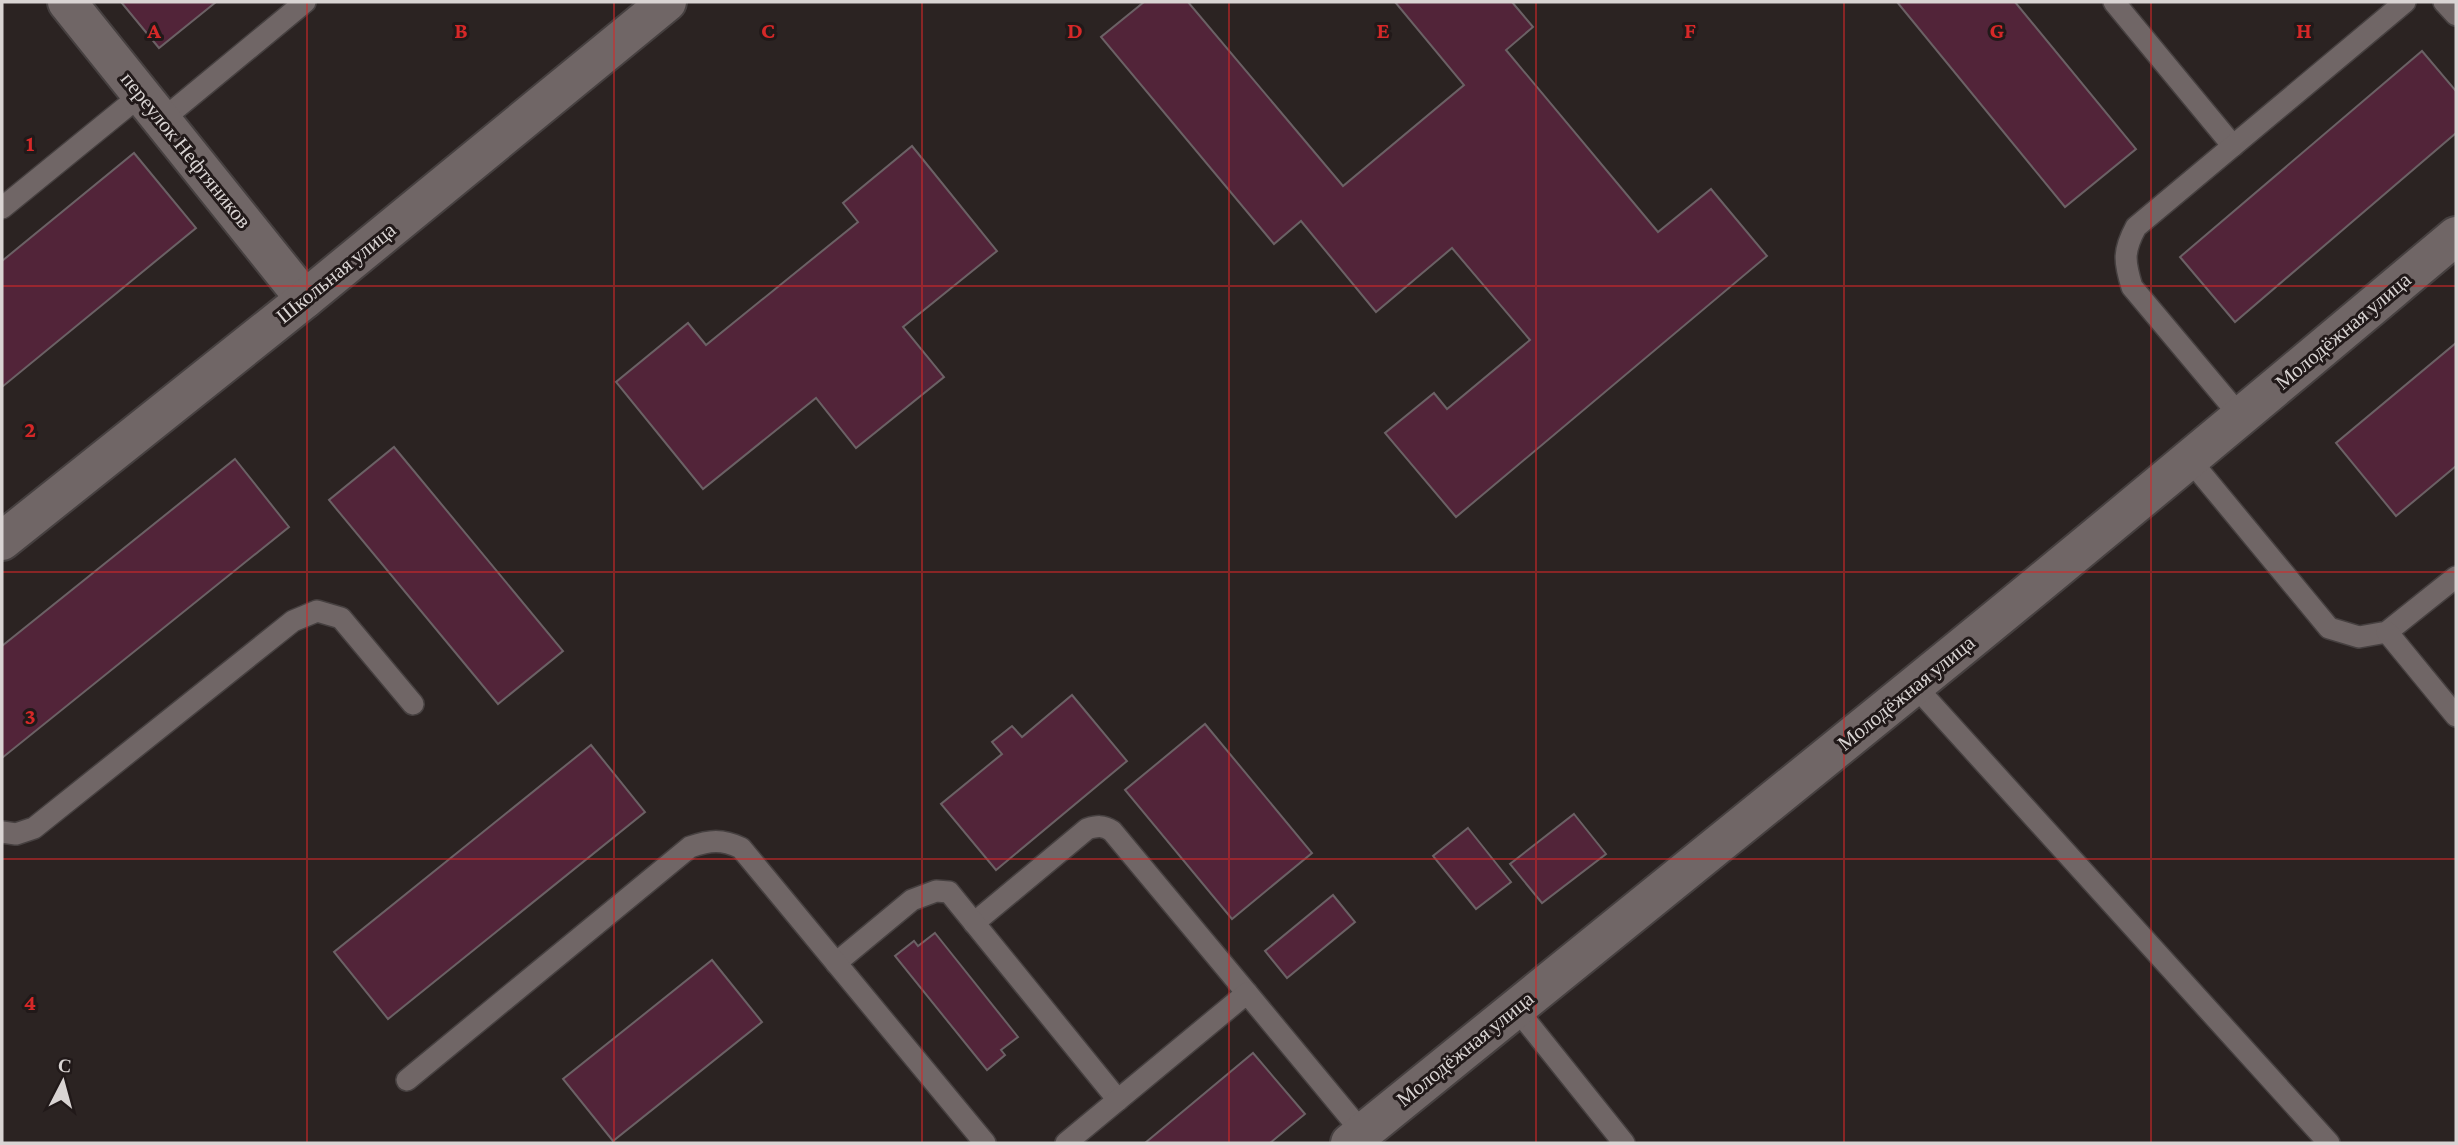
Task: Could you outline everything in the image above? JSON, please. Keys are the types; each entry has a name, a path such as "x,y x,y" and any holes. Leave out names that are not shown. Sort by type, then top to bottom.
{"street":[{"name":"переулок Нефтяников","path":"67,2 305,299"},
{"name":"Школьная улица","path":"2,541 305,299 667,2"},
{"name":"Молодёжная улица","path":"1356,1138 1915,686 2190,460 2456,236"}],"lane":[{"path":"2,208 305,2"},
{"path":"2114,2 2233,146"},
{"path":"2241,416 2132,287 2126,267 2126,245 2136,228 2405,2"},
{"path":"2444,2 2456,15"},
{"path":"2190,460 2329,628 2359,637 2387,632 2456,577"},
{"path":"2,832 16,834 34,828 293,621 317,611 341,618 413,704"},
{"path":"2387,632 2456,716"},
{"path":"1915,686 2329,1143"},
{"path":"974,923 1087,829 1106,827 1121,841 1247,993 1356,1138"},
{"path":"407,1080 691,847 710,840 727,841 741,848 985,1143"},
{"path":"836,963 912,900 936,891 949,892 1118,1100"},
{"path":"1066,1143 1247,993"},
{"path":"1516,1007 1624,1143"}],"building":[{"path":"121,2 216,2 159,48"},
{"path":"1144,2 1188,2 1343,186 1464,85 1395,2 1512,2 1533,27 1506,50 1658,232 1711,189 1767,256 1456,517 1385,433 1434,393 1447,409 1530,340 1452,248 1376,312 1301,221 1274,244 1101,37"},
{"path":"1897,2 2015,2 2136,149 2065,207"},
{"path":"2422,51 2456,91 2456,133 2235,322 2180,257"},
{"path":"912,146 997,251 903,327 944,377 856,448 816,398 703,489 616,382 688,323 706,345 858,222 843,203"},
{"path":"134,153 196,228 2,387 2,261"},
{"path":"2456,343 2456,466 2396,516 2336,443"},
{"path":"394,447 563,651 498,704 329,500"},
{"path":"235,459 289,527 2,758 2,646"},
{"path":"1072,695 1127,761 996,870 941,804 1002,754 992,742 1012,726 1022,737"},
{"path":"1205,724 1312,853 1232,919 1125,790"},
{"path":"591,745 645,812 388,1019 334,952"},
{"path":"1574,814 1606,854 1542,903 1510,864"},
{"path":"1468,828 1511,882 1476,909 1433,856"},
{"path":"1333,895 1355,922 1287,978 1265,951"},
{"path":"935,933 1018,1037 1001,1050 1005,1055 987,1070 895,956 914,941 918,946"},
{"path":"712,960 762,1022 613,1141 563,1079"},
{"path":"1253,1053 1305,1114 1270,1143 1145,1143"}]}
